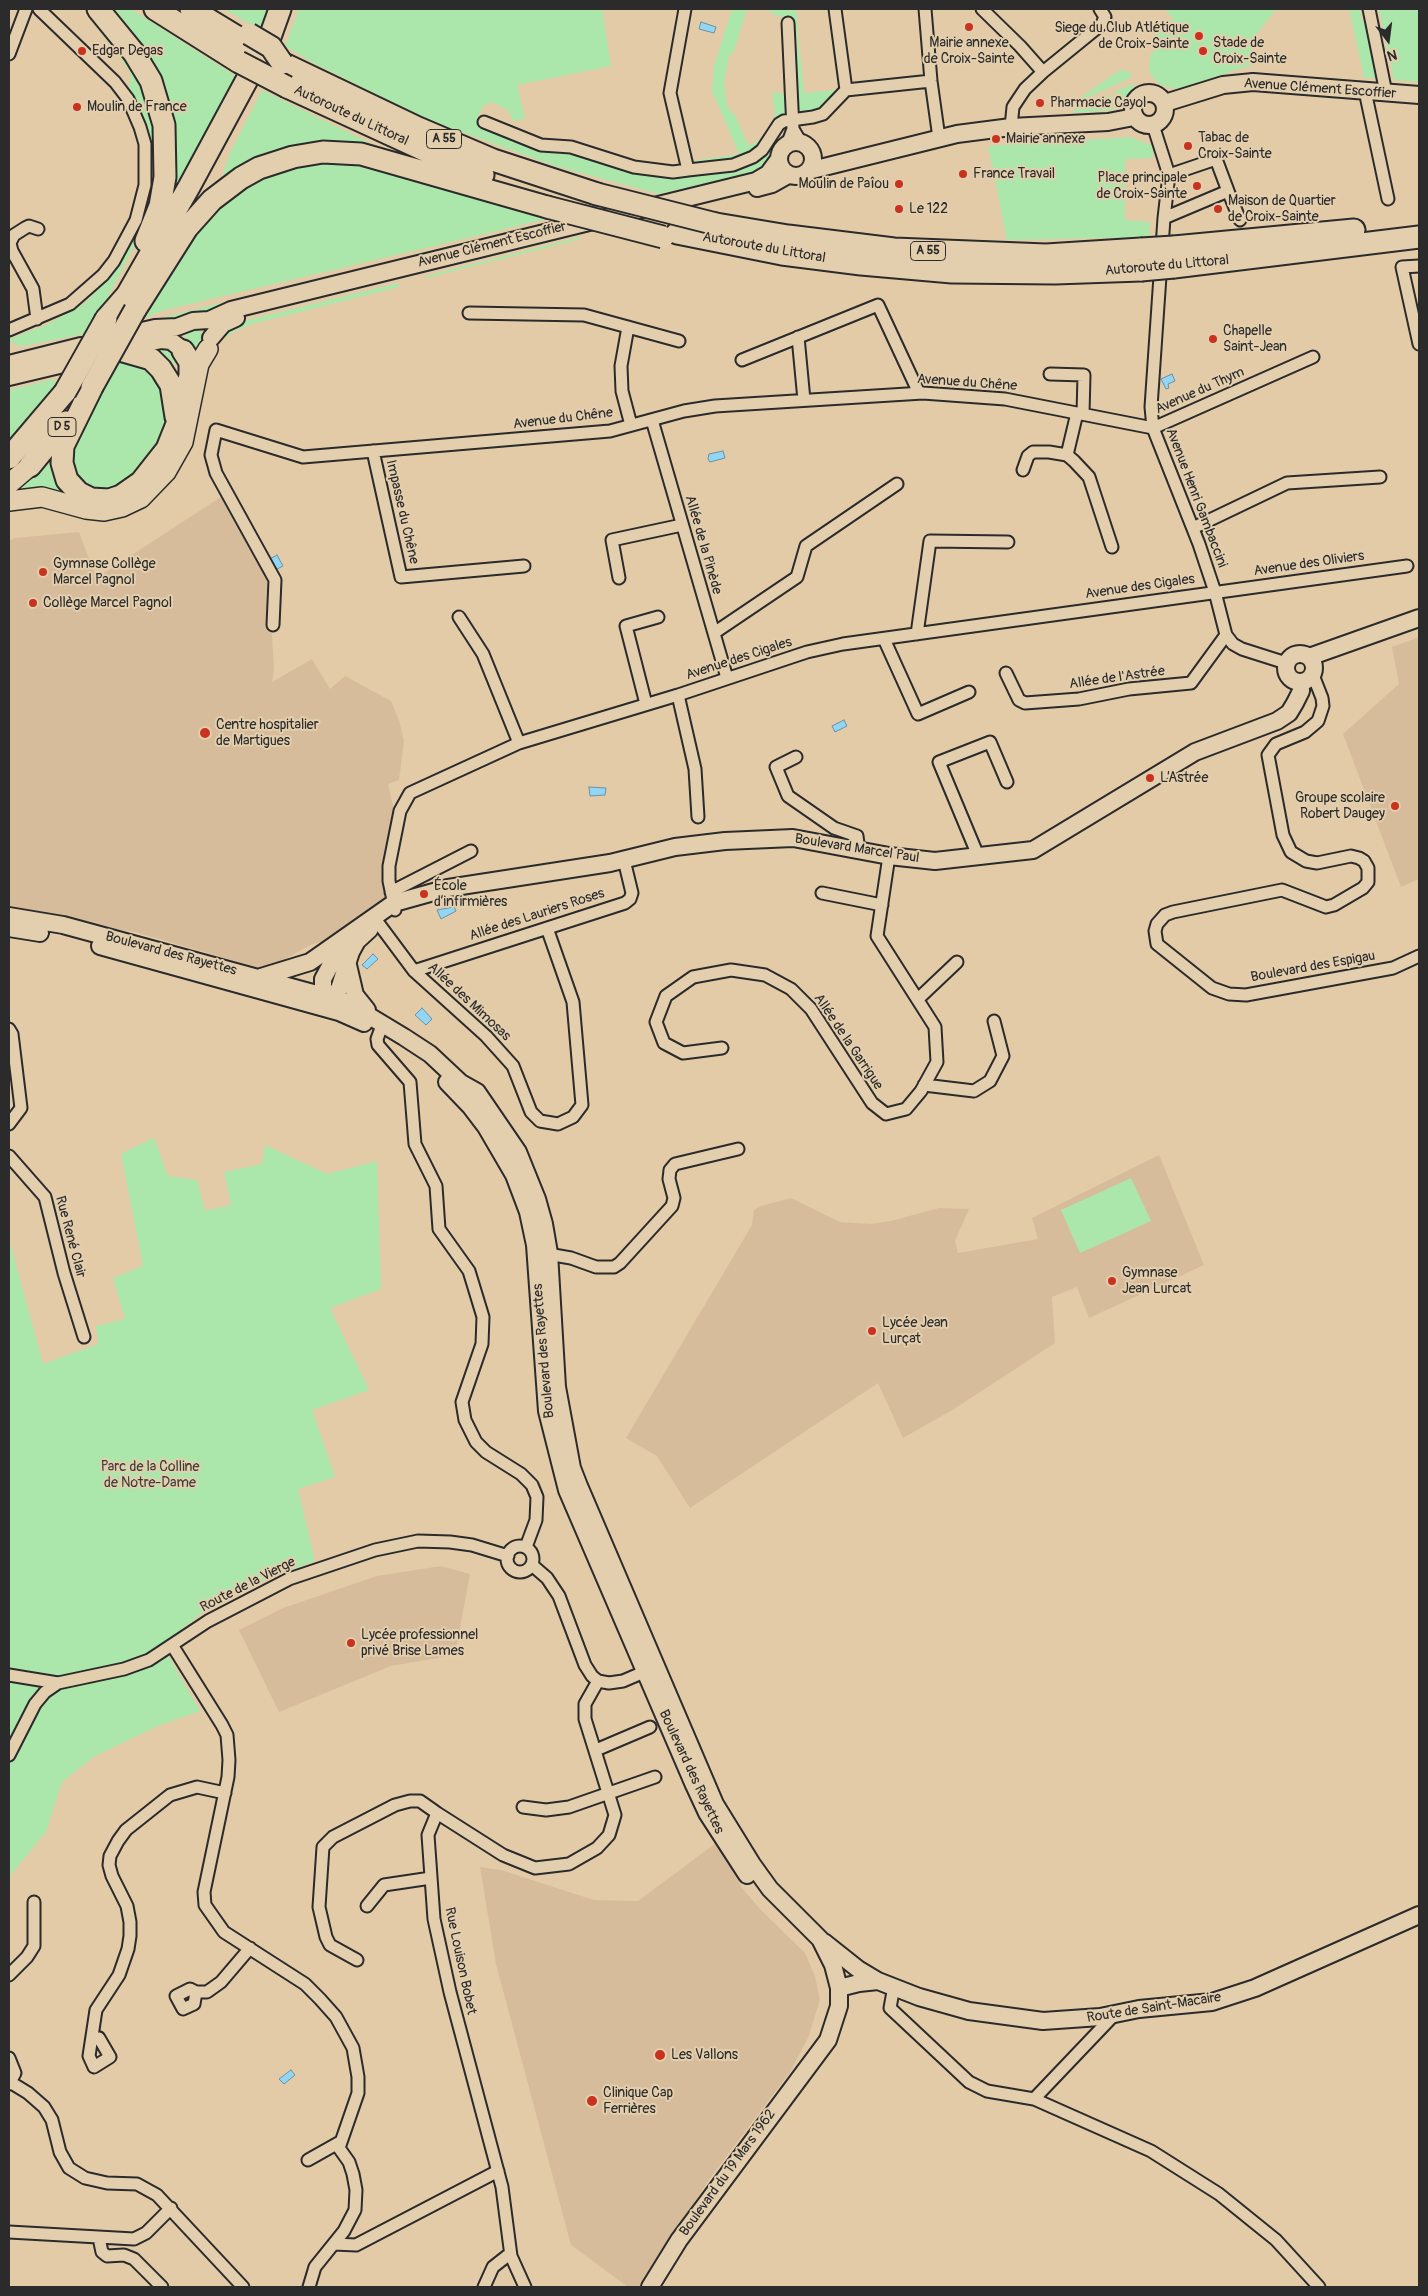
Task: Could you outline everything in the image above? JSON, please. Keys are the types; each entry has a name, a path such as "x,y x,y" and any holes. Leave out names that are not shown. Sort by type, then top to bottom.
{"highway":[{"path":"98,9 134,53 151,81 164,125 166,152 165,177 160,206 137,263 106,319"},
{"name":"Autoroute du Littoral","path":"155,9 245,46"},
{"name":"Autoroute du Littoral","path":"191,9 289,74 461,167 670,235 782,254 952,272 1054,273 1141,259 1419,236"},
{"path":"213,9 245,46 271,47 289,74"},
{"path":"106,319 128,295 189,187 270,37 280,9"},
{"path":"181,349 190,362 191,371 183,409 167,449 152,470 132,490 109,500 84,497 67,480 61,455 63,446 92,387 140,302 209,169 255,87 279,40 290,9"},
{"name":"Autoroute du Littoral","path":"289,74 493,160 597,194 716,224 788,236 894,249 1141,259"},
{"path":"140,302 187,228 212,200 241,178 259,168 293,157 323,152 361,154 546,207 670,235"},
{"name":"A 55","path":"1174,257 1419,223"},
{"name":"D 5","path":"9,458 65,392 106,319"},
{"path":"127,344 150,360 167,378 175,402 174,432"},
{"name":"D 5","path":"30,466 92,387"}],"main road":[{"name":"Avenue Clément Escoffier","path":"1165,103 1223,85 1253,82 1419,95"},
{"path":"1146,92 1158,96 1165,103 1162,119 1153,125 1142,124 1134,117 1133,105 1135,100 1146,92"},
{"path":"808,171 939,138 1011,127 1108,122 1134,117"},
{"name":"Avenue Clément Escoffier","path":"199,322 209,320 231,310 756,180 767,175 795,150"},
{"path":"795,150 826,162 838,164"},
{"path":"795,150 812,163 808,171"},
{"path":"788,175 782,169 795,150"},
{"name":"Avenue Clément Escoffier","path":"209,343 218,329 235,319 470,262 760,188 788,175 799,176 808,171"},
{"path":"9,501 42,497 94,511 104,511 122,507 141,498 166,472 183,442 199,364 209,343 208,328 199,322 193,321 127,344"},
{"path":"181,349 177,335 182,325"},
{"path":"127,344 162,340 171,341 181,349 198,355 209,343"},
{"path":"9,364 81,346"},
{"path":"9,377 72,362"},
{"name":"D 5","path":"9,484 30,466"},
{"path":"1310,657 1315,668 1307,679 1289,678 1286,663 1295,654 1310,657 1419,618"},
{"name":"Boulevard Marcel Paul","path":"346,936 326,972 322,987 328,1000 339,989 357,941 375,919 393,902 488,881 624,860 675,847 725,840 793,838 889,856 935,861 979,858 1034,850 1195,752 1277,721 1289,713 1307,679"},
{"name":"Boulevard des Rayettes","path":"9,916 63,925 263,985"},
{"name":"Boulevard Marcel Paul","path":"263,985 310,962 346,936 375,919"},
{"name":"Boulevard des Rayettes","path":"9,928 82,940 263,985 328,1000 346,1002 404,1036 430,1054 461,1083 476,1092 506,1133 521,1159 537,1199 556,1387 572,1468 707,1814 751,1881 812,1945 821,1961 827,1978 828,2012 823,2032 811,2063"},
{"path":"348,964 355,995 366,1010 424,1044 476,1092"},
{"name":"Boulevard des Rayettes","path":"328,1000 411,1051 449,1084 470,1106 486,1127 514,1174 542,1253"},
{"name":"Boulevard des Rayettes","path":"650,1670 715,1804 729,1827 770,1889 820,1939 836,1983 839,2006 835,2024 828,2040 811,2063"},
{"path":"779,1912 787,1914 816,1943 836,1983 830,2023 823,2032"},
{"name":"Route de Saint-Macaire","path":"820,1939 858,1969 886,1984 919,1997 969,2011 1043,2021 1114,2015 1139,2009 1212,2002 1255,1988 1419,1915"},
{"path":"836,1983 858,1969"},
{"path":"836,1983 886,1984"},
{"name":"Boulevard du 19 Mars 1962","path":"650,2287 678,2240 811,2063"}],"street":[{"path":"9,54 26,9"},
{"path":"9,330 70,304 103,275 128,237 142,203 146,165 140,126 128,99 114,82 39,9"},
{"path":"685,9 670,93 688,170"},
{"path":"835,9 846,90"},
{"path":"925,9 931,81 939,138"},
{"path":"982,9 1020,46 1043,72"},
{"path":"1011,127 1013,107 1025,89 1102,24 1105,17 1100,9"},
{"path":"1369,9 1386,93"},
{"path":"788,23 792,124 795,150"},
{"path":"484,122 541,146 571,147 634,167 673,172 733,164 753,157 762,150 780,124 792,124 823,114 846,90 931,81"},
{"path":"1365,91 1388,199"},
{"name":"Avenue Henri Gambaccini","path":"1153,125 1169,174 1150,407 1153,428 1193,528 1215,592 1226,636"},
{"path":"1169,174 1216,159 1240,220"},
{"path":"1164,218 1228,190"},
{"path":"37,319 35,294 12,251 10,243 14,235 25,228 30,226 38,229"},
{"path":"1419,266 1402,267 1419,344"},
{"path":"742,360 878,305 919,393"},
{"path":"469,313 584,316 679,340"},
{"path":"628,327 621,366 622,391 631,424"},
{"path":"798,337 804,400"},
{"name":"Avenue du Thym","path":"1153,428 1313,357"},
{"path":"1050,374 1084,375 1080,414 1067,455"},
{"name":"Avenue du Chêne","path":"272,624 275,580 216,473 212,455 216,430 303,457 610,431 631,424 715,406 919,393 1004,399 1153,428"},
{"name":"Allée de la Pinède","path":"652,420 727,678"},
{"name":"Impasse du Chêne","path":"373,451 401,577 524,566"},
{"path":"1023,470 1028,456 1033,452 1067,455 1089,476 1112,546"},
{"path":"1193,528 1287,483 1380,477"},
{"path":"714,633 797,577 806,546 897,484"},
{"path":"620,578 612,540 682,526"},
{"path":"917,634 930,541 1008,542"},
{"name":"Avenue des Oliviers","path":"1215,592 1407,566"},
{"name":"Avenue des Cigales","path":"393,902 388,881 392,850 400,810 410,793 519,742 678,695 807,652 843,644 1215,592"},
{"path":"459,617 483,654 519,742"},
{"path":"646,704 626,626 658,617"},
{"path":"1226,636 1233,644 1242,649 1286,663"},
{"name":"Allée de l'Astrée","path":"1006,673 1019,700 1025,703 1079,699 1129,689 1190,683 1226,636"},
{"path":"884,639 918,714 969,692"},
{"name":"Boulevard des Espigau","path":"1307,679 1322,698 1321,715 1318,721 1305,732 1276,744 1268,756 1283,835 1291,852 1306,861 1317,863 1351,856 1359,858 1364,861 1368,868 1368,882 1363,888 1334,905 1326,907 1282,890 1173,912 1165,915 1157,924 1155,931 1157,944 1212,988 1229,994 1246,995 1393,968 1419,956"},
{"path":"678,695 695,769 698,817"},
{"path":"979,858 939,762 990,742 1007,782"},
{"path":"796,757 776,767 788,796 834,828 857,836 859,851"},
{"path":"393,902 471,850"},
{"name":"Allée de la Garrigue","path":"722,1048 683,1053 664,1043 656,1022 666,996 693,977 731,970 765,975 791,989 811,1009 872,1104 886,1114 906,1109 924,1085 937,1062 935,1027 878,936 889,856"},
{"name":"Allée des Lauriers Roses","path":"414,971 625,903 632,894 624,860"},
{"path":"822,893 882,905"},
{"name":"Allée des Mimosas","path":"375,919 414,971 486,1036 514,1066 531,1112 540,1121 558,1124 573,1117 582,1105 573,1002 548,928"},
{"path":"918,999 957,962"},
{"path":"924,1085 974,1091 990,1081 1003,1056 994,1021"},
{"path":"9,1029 12,1034 21,1108 9,1124"},
{"path":"380,1031 377,1039 378,1045 410,1082 415,1144 436,1186 439,1229 469,1271 483,1317 482,1344 462,1402 465,1420 476,1442 486,1452 521,1474 532,1485 536,1497 536,1520 526,1547"},
{"path":"542,1253 571,1258 596,1267 614,1267 620,1263 672,1206 674,1198 669,1179 670,1170 675,1164 738,1149"},
{"name":"Rue René Clair","path":"9,1156 45,1197 64,1272 84,1337"},
{"name":"Route de la Vierge","path":"9,1675 58,1683 124,1669 149,1660 208,1621 289,1579 375,1550 418,1541 450,1542 508,1556"},
{"path":"515,1547 526,1547 533,1557 532,1565 526,1570 515,1570 508,1562 508,1556 515,1547"},
{"path":"532,1565 546,1578 560,1596 585,1665 598,1681"},
{"path":"172,1645 222,1725 226,1735 229,1760 225,1793 204,1898 208,1911 224,1932 306,1984 346,2033 353,2048 358,2077 358,2093 339,2148 349,2162 353,2174 355,2210 344,2231 315,2267 309,2287"},
{"path":"598,1681 624,1680 650,1670"},
{"path":"357,1960 330,1945 326,1938 319,1907 324,1847 332,1837 395,1805 410,1801 420,1801 503,1855 535,1868 553,1868 569,1864 597,1848 610,1835 615,1815 596,1750 586,1728 585,1704 598,1681"},
{"path":"9,1755 35,1704 45,1692 58,1683"},
{"path":"596,1750 650,1728"},
{"path":"523,1806 546,1810 568,1807 655,1777"},
{"path":"93,2040 92,2027 96,2010 111,1988 128,1949 130,1922 127,1906 112,1876 109,1865 110,1856 118,1841 126,1830 170,1795 196,1788 225,1793"},
{"name":"Rue Louison Bobet","path":"437,1813 428,1835 434,1919 450,1992 498,2171 511,2256 525,2287"},
{"path":"367,1906 384,1885 431,1878"},
{"path":"9,1976 27,1957 34,1946 34,1902"},
{"path":"196,1992 207,1992 221,1982 250,1948"},
{"path":"886,1984 890,2008 970,2082 987,2091 1034,2100 1151,2152 1219,2194 1276,2240 1319,2287"},
{"path":"1034,2100 1114,2015"},
{"path":"9,2058 15,2073 9,2083 28,2092 44,2107 52,2120 60,2152 69,2168 85,2178 107,2183 137,2184 157,2195 243,2287"},
{"path":"308,2160 340,2142"},
{"path":"334,2244 356,2245 498,2171"},
{"path":"9,2232 134,2239 146,2233 170,2208"},
{"path":"99,2238 102,2252 107,2256 124,2255 134,2259 162,2287"},
{"path":"484,2287 493,2267 507,2256 511,2256"}],"shaded area":[{"name":"Centre hospitalier de Martigues","path":"227,493 269,586 274,670 272,682 312,659 330,689 345,676 391,701 399,720 404,741 399,780 388,784 395,814 383,902 336,938 310,945 266,970 135,932 9,912 9,541 15,538 79,532 97,580 101,575"},
{"name":"Groupe scolaire Robert Daugey","path":"1419,637 1419,879 1401,887 1343,734 1399,684 1392,647"},
{"name":"Lycée Jean Lurçat","path":"1159,1155 1204,1265 1089,1318 1077,1287 1052,1297 1055,1343 954,1409 903,1438 878,1383 690,1508 657,1456 626,1438 752,1225 754,1210 761,1206 791,1198 840,1222 871,1224 891,1221 939,1208 969,1209 955,1241 958,1253 1038,1239 1032,1218"},
{"name":"Lycée professionnel privé Brise Lames","path":"441,1566 470,1574 455,1655 391,1666 279,1712 239,1630 283,1608 377,1576"},
{"name":"Les Vallons","path":"716,1843 742,1888 760,1909 805,1953 815,1976 820,2000 808,2038 790,2072 708,2181 641,2287 628,2287 571,2245 496,1964 480,1867 501,1870 594,1900 638,1901"}],"green space":[{"path":"106,9 131,9 242,80 159,232 173,135"},
{"path":"224,9 274,9 267,34"},
{"path":"299,9 602,9 611,66 517,85 525,119 513,121 508,110 492,102 483,106 478,116 479,124 543,150 563,151 613,164 709,172 771,146 769,159 763,169 759,171 659,194 552,165 429,120 317,65 285,46"},
{"path":"732,9 747,9 733,54 729,55 724,84 727,106 736,117 748,145 756,143 772,126 775,114 772,92 787,95 790,112 757,149 741,159 693,165 690,163 692,161 739,154 712,91 714,66"},
{"path":"771,9 796,9 804,93 835,90 838,93 816,113 798,115 795,83 798,47 795,21 770,13"},
{"name":"Stade de Croix-Sainte","path":"1164,9 1276,9 1249,44 1257,63 1178,89 1160,85 1151,75 1149,69 1150,55 1160,46 1153,36 1174,19"},
{"path":"1349,9 1360,9 1362,21 1368,23 1378,78 1364,78"},
{"path":"1379,9 1419,9 1419,82 1394,80"},
{"path":"95,18 134,66 151,110 157,145 154,192 136,243 89,333 18,347 16,342 9,344 9,339 46,325 84,304 115,272 140,224 152,189 154,174 150,137 140,108 129,87 131,77 129,70 92,21"},
{"path":"1120,70 1130,72 1131,78 1068,106"},
{"path":"1133,83 1133,90 1123,106 1119,108 1115,92"},
{"path":"262,90 370,143 436,169 367,148 227,180 223,174 230,153"},
{"path":"1108,95 1111,96 1114,110 1073,113 1074,110"},
{"path":"1130,137 1153,146 1153,158 1125,159 1125,220 1150,222 1149,237 1007,240 988,146"},
{"path":"340,159 469,192 547,219 165,310 142,319 177,252 230,193 281,167"},
{"path":"556,222 420,258 419,253"},
{"path":"580,237 581,239 426,278 425,276"},
{"path":"394,260 395,262 214,314 193,313 176,321 162,320 165,317"},
{"path":"398,283 399,287 252,324 235,331 216,344 236,323"},
{"path":"194,329 200,332 203,338 200,344 194,347 188,344 185,338 188,332"},
{"path":"169,345 185,370 179,368 165,355 142,348"},
{"path":"119,359 144,366 163,387 168,409 166,423 161,439 134,476 114,489 91,489 74,477 69,457 82,423"},
{"path":"54,379 55,382 61,380 9,447 9,390"},
{"path":"56,450 75,498 16,492 34,474"},
{"name":"Parc de la Colline de Notre-Dame","path":"154,1138 168,1176 197,1180 205,1211 231,1205 224,1172 262,1164 265,1145 327,1174 377,1161 381,1289 330,1308 369,1390 312,1410 335,1477 298,1489 315,1561 223,1596 162,1645 200,1711 158,1726 95,1756 62,1782 46,1832 9,1877 9,1239 43,1364 98,1344 96,1326 125,1319 113,1278 143,1266 121,1154"},
{"path":"1131,1178 1151,1221 1080,1253 1061,1210"}],"water":[{"path":"701,22 716,27 714,33 699,29"},
{"path":"1172,374 1175,381 1168,384 1169,388 1166,389 1161,379"},
{"path":"723,451 725,458 710,462 708,459 709,454"},
{"path":"277,555 283,566 275,570 270,559"},
{"path":"844,720 847,726 835,732 832,726"},
{"path":"589,787 606,788 605,795 590,796"},
{"path":"454,907 456,911 441,919 437,910"},
{"path":"373,954 378,959 367,969 362,965"},
{"path":"422,1008 432,1019 426,1025 415,1015"},
{"path":"291,2070 295,2075 284,2084 279,2079"}],"place":[{"name":"Mairie annexe de Croix-Sainte","path":"969,27"},
{"name":"Siege du Club Atlétique de Croix-Sainte","path":"1199,36"},
{"name":"Edgar Degas","path":"82,51"},
{"name":"Stade de Croix-Sainte","path":"1203,51"},
{"name":"Pharmacie Cayol","path":"1040,103"},
{"name":"Moulin de France","path":"77,107"},
{"name":"Mairie annexe","path":"996,139"},
{"name":"Tabac de Croix-Sainte","path":"1188,146"},
{"name":"France Travail","path":"963,174"},
{"name":"Moulin de Paîou","path":"899,184"},
{"name":"Place principale de Croix-Sainte","path":"1197,186"},
{"name":"Le 122","path":"899,209"},
{"name":"Maison de Quartier de Croix-Sainte","path":"1218,209"},
{"name":"Chapelle Saint-Jean","path":"1213,339"},
{"name":"Gymnase Collège Marcel Pagnol","path":"43,572"},
{"name":"Collège Marcel Pagnol","path":"33,603"},
{"name":"Centre hospitalier de Martigues","path":"205,733"},
{"name":"L’Astrée","path":"1150,778"},
{"name":"Groupe scolaire Robert Daugey","path":"1395,806"},
{"name":"École d’infirmières","path":"424,894"},
{"name":"Gymnase Jean Lurcat","path":"1112,1281"},
{"name":"Lycée Jean Lurçat","path":"872,1331"},
{"name":"Lycée professionnel privé Brise Lames","path":"351,1643"},
{"name":"Les Vallons","path":"660,2055"},
{"name":"Clinique Cap Ferrières","path":"592,2101"}]}
